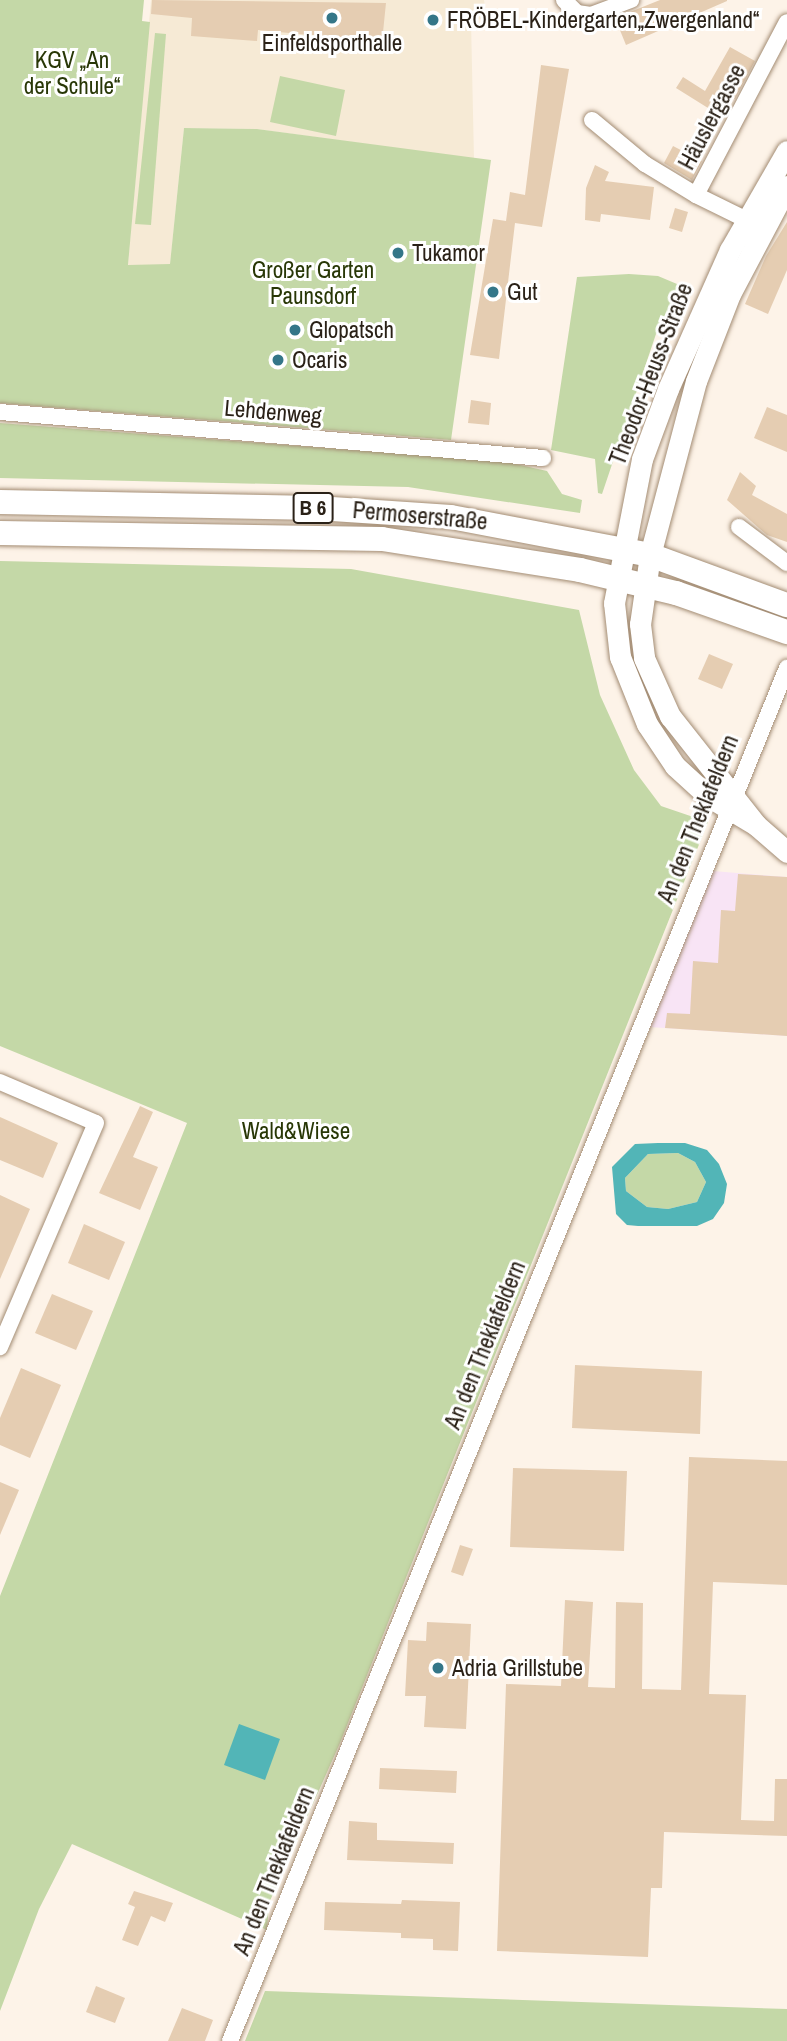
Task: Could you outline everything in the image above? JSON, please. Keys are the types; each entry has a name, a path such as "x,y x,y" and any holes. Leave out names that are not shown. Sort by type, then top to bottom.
{"main road":[{"name":"Theodor-Heuss-Straße","path":"730,803 670,716 656,691 645,658 643,586 696,381 755,223 787,151"},
{"name":"Theodor-Heuss-Straße","path":"730,803 675,766 630,691 615,617 616,580 642,459 692,325 755,223 787,186"},
{"name":"Permoserstraße","path":"0,502 387,511 520,526 650,555 787,605"},
{"name":"Permoserstraße","path":"0,533 382,539 677,593 787,632"},
{"path":"730,803 787,852"}],"street":[{"path":"564,0 577,13 591,15 631,0"},
{"name":"Häuslergasse","path":"696,195 787,22"},
{"name":"Häuslergasse","path":"592,120 646,164 696,195 755,223"},
{"name":"Lehdenweg","path":"0,412 543,458"},
{"path":"738,527 787,563"},
{"name":"An den Theklafeldern","path":"230,2041 787,668"},
{"path":"0,1082 96,1123 0,1348"}],"shaded area":[{"path":"151,0 484,0 487,18 471,21 474,159 257,129 184,128 170,265 128,265"},
{"path":"713,871 787,877 787,1036 649,1027"}],"green space":[{"name":"Großer Garten Paunsdorf","path":"0,0 144,0 142,21 150,22 128,265 170,264 184,128 257,129 491,160 451,440 0,403"},
{"path":"155,33 166,34 151,225 135,224"},
{"path":"280,76 345,90 336,136 270,122"},
{"path":"629,274 658,276 677,284 680,294 656,334 602,494 598,493 595,459 551,450 577,277"},
{"path":"0,423 507,462 547,471 562,494 582,500 580,513 408,487 0,478"},
{"name":"Wald&Wiese","path":"0,561 351,569 579,610 600,695 634,770 661,806 708,822 340,1743 269,1903 267,1930 72,1844 39,1909 0,2011 0,1596 187,1123 0,1046"},
{"path":"678,1153 695,1162 706,1182 697,1202 668,1209 647,1207 626,1191 625,1178 648,1154"},
{"path":"265,1991 787,2009 787,2041 245,2041"}],"water":[{"path":"685,1143 707,1150 719,1164 727,1184 724,1203 713,1219 697,1226 627,1225 616,1214 612,1167 635,1144","holes":["678,1153 695,1162 706,1182 697,1202 668,1209 647,1207 626,1191 625,1178 648,1154"]},
{"path":"239,1724 280,1739 265,1780 224,1765"}],"building":[{"path":"152,0 386,3 382,42 258,30 257,41 191,36 192,18 151,14"},
{"path":"660,0 727,1 626,45 615,18"},
{"path":"730,47 755,61 735,99 727,95 716,113 676,88 683,77 705,91"},
{"path":"541,65 569,69 542,227 515,223 499,359 470,355 493,219 506,221 510,192 525,195"},
{"path":"673,146 702,161 692,180 664,163"},
{"path":"595,165 609,172 605,181 654,187 650,220 601,214 600,222 585,220 586,188"},
{"path":"675,208 688,212 682,232 669,228"},
{"path":"787,222 787,270 768,314 745,304 766,256"},
{"path":"471,400 491,403 489,425 468,423"},
{"path":"767,407 787,415 787,452 754,438"},
{"path":"740,472 756,486 752,495 787,514 787,542 767,535 727,500"},
{"path":"709,654 733,664 722,689 698,679"},
{"path":"738,874 787,877 787,1036 665,1028 667,1013 690,1014 693,961 718,963 721,910 735,911"},
{"path":"140,1106 153,1112 133,1157 158,1167 140,1210 99,1193"},
{"path":"0,1117 58,1143 43,1178 0,1160"},
{"path":"0,1195 30,1209 0,1279"},
{"path":"84,1224 125,1242 109,1280 68,1263"},
{"path":"52,1294 93,1311 76,1350 35,1333"},
{"path":"575,1365 702,1371 700,1434 572,1428"},
{"path":"21,1368 61,1385 30,1458 0,1445 0,1418"},
{"path":"689,1457 787,1461 787,1585 713,1582 709,1694 746,1695 741,1820 774,1821 775,1779 787,1779 787,1836 664,1832 662,1888 651,1888 648,1957 497,1951 506,1684 561,1686 565,1600 593,1602 588,1687 615,1688 616,1602 643,1603 642,1689 681,1690"},
{"path":"513,1468 627,1471 624,1551 510,1547"},
{"path":"0,1482 19,1490 0,1535"},
{"path":"460,1545 473,1549 463,1576 451,1572"},
{"name":"Adria Grillstube","path":"427,1622 471,1624 466,1729 424,1727 426,1696 405,1696 408,1640 426,1641"},
{"path":"380,1768 457,1771 456,1793 379,1789"},
{"path":"349,1821 377,1823 377,1840 454,1843 453,1864 347,1860"},
{"path":"134,1891 173,1903 165,1922 151,1916 138,1946 122,1940 135,1907 128,1904"},
{"path":"402,1900 460,1902 458,1951 433,1950 433,1939 401,1938 401,1933 324,1930 325,1902 401,1904"},
{"path":"96,1986 125,1998 115,2023 86,2012"},
{"path":"182,2008 213,2020 205,2041 168,2041"}],"place":[{"name":"Einfeldsporthalle","path":"332,18"},
{"name":"FRÖBEL-Kindergarten„Zwergenland“","path":"433,20"},
{"name":"Tukamor","path":"398,253"},
{"name":"Gut","path":"493,292"},
{"name":"Glopatsch","path":"295,330"},
{"name":"Ocaris","path":"278,360"},
{"name":"Adria Grillstube","path":"438,1668"}],"park label":[{"name":"KGV „An der Schule“","path":"72,73"}]}
